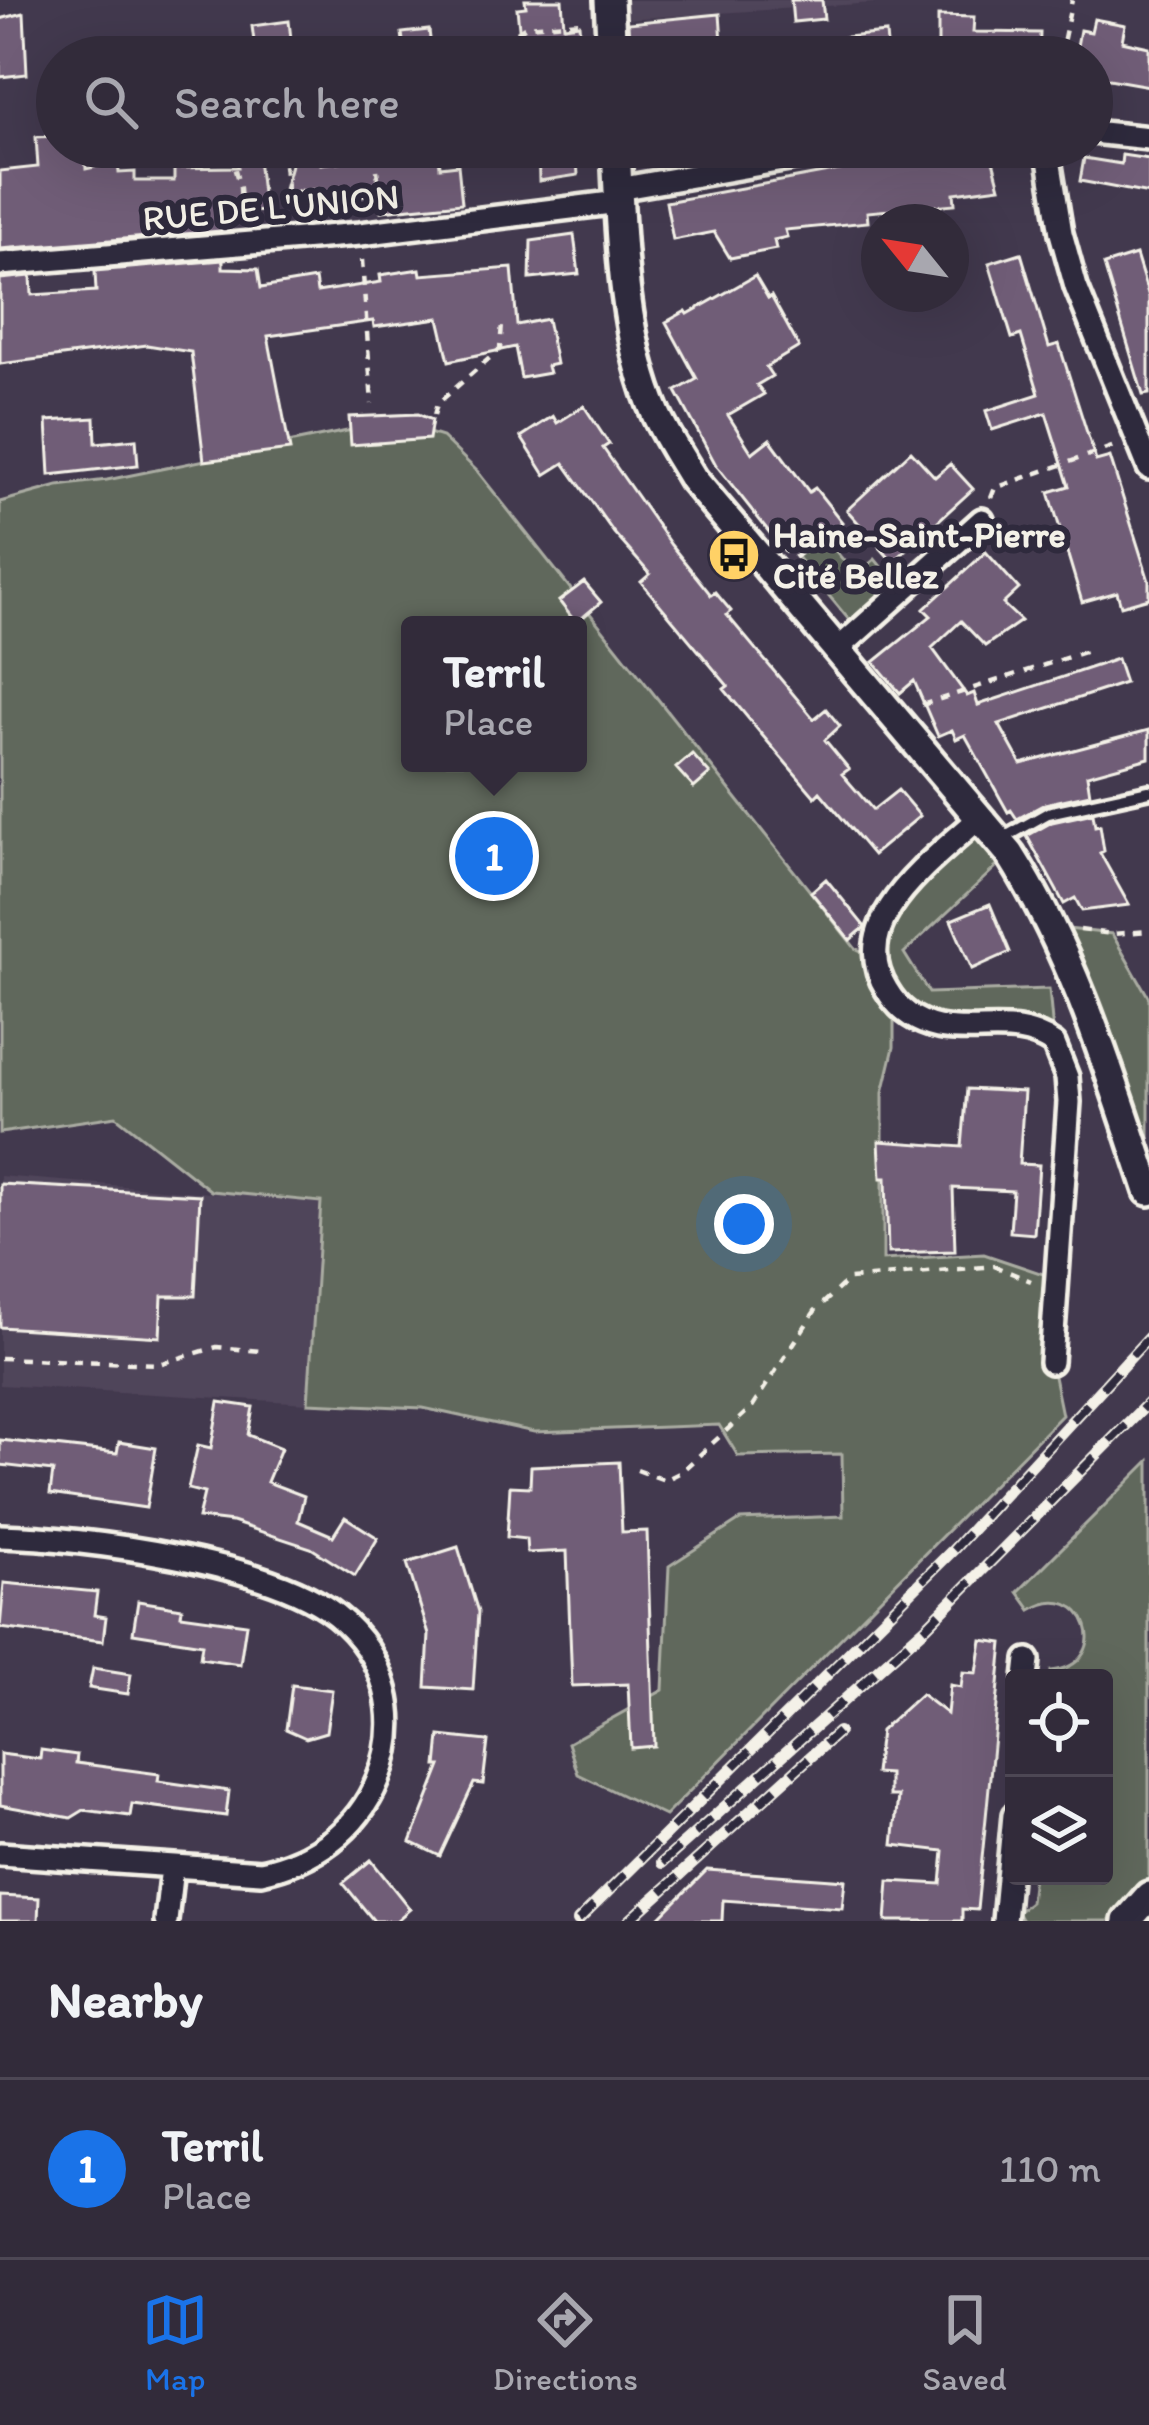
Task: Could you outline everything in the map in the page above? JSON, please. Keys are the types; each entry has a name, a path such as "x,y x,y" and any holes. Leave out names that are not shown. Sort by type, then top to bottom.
{"street":[{"path":"1113,134 1149,138"},
{"path":"617,168 637,353 656,413 693,479 1019,868 1050,926 1105,1059 1149,1191"},
{"name":"RUE DE L'UNION","path":"0,264 372,233 619,196 751,168"},
{"path":"1051,168 1068,261 1149,468"},
{"path":"837,650 982,520"},
{"path":"979,818 889,908 876,940 876,957 881,981 894,1002 924,1023 941,1028 1024,1028 1054,1044 1067,1077 1069,1102 1051,1362"},
{"path":"0,1536 63,1537 145,1551 268,1582 334,1613 376,1661 387,1688 391,1720 374,1791 339,1836 288,1866 261,1872 0,1854"},
{"path":"166,1921 172,1867"},
{"path":"1004,1921 1007,1885"},
{"path":"1126,1921 1149,1896"}],"lane":[{"path":"999,840 1048,813 1149,791"}],"path":[{"path":"1064,36 1072,0"},
{"path":"511,36 526,26 609,10"},
{"path":"234,168 244,244"},
{"path":"284,168 292,240"},
{"path":"372,404 374,168"},
{"path":"434,415 436,404 500,349 502,324"},
{"path":"982,520 994,488 1137,438"},
{"path":"774,574 822,535"},
{"path":"898,722 922,705 1087,651"},
{"path":"1050,926 1112,934 1149,931"},
{"path":"637,1470 665,1480 695,1459 752,1407 815,1311 849,1280 862,1275 994,1266 1054,1291"},
{"path":"0,1358 160,1364 217,1347 260,1351"}],"shaded area":[{"path":"609,0 922,0 610,20"},
{"path":"0,1176 321,1202 308,1403 0,1385"}],"green space":[{"path":"400,424 442,437 478,472 855,948 874,957 881,923 979,818 1010,854 904,953 929,993 1049,989 1054,1044 959,1029 894,1003 894,1047 883,1093 883,1260 984,1254 1055,1278 1051,1362 1062,1415 665,1816 578,1774 568,1743 663,1690 669,1566 740,1520 843,1516 842,1454 738,1456 719,1425 534,1432 423,1408 308,1403 321,1202 211,1191 116,1116 0,1133 0,502 58,486 352,430"},
{"path":"822,535 856,575 875,559 894,582 850,621 796,556"},
{"path":"1050,927 1112,934 1149,998 1149,1152"},
{"path":"1149,1461 1149,1921 1022,1921 1017,1912 1030,1902 1032,1885 1113,1885 1113,1669 1058,1669 1083,1654 1086,1626 1066,1604 1050,1603 1031,1610 1018,1592"}],"building":[{"path":"525,0 562,0 564,26 579,24 580,36 520,36 517,8 526,7"},
{"path":"791,0 822,0 824,19 793,22"},
{"path":"24,13 27,74 0,77 0,19"},
{"path":"720,14 722,36 629,36 628,23"},
{"path":"938,16 974,17 973,32 1040,33 1040,36 938,36"},
{"path":"1094,19 1125,25 1122,41 1149,47 1149,86 1113,80 1113,36 1079,36 1080,30 1091,32"},
{"path":"289,21 291,36 253,36 252,26"},
{"path":"429,30 430,36 402,36"},
{"path":"1122,155 1149,159 1149,194 1080,181 1082,168 1121,164"},
{"path":"119,168 119,173 135,172 135,181 174,181 174,168 259,168 264,211 219,215 221,231 0,249 0,171"},
{"path":"290,168 458,168 462,203 381,211 379,194 321,200 320,189 283,193"},
{"path":"539,168 578,168 578,175 539,181"},
{"path":"850,168 995,168 1000,187 954,193 955,204 861,204 861,223 785,230 787,237 774,240 776,249 730,258 714,232 673,240 666,202"},
{"path":"574,235 579,274 530,279 531,241"},
{"path":"1021,253 1049,347 1059,344 1096,461 1110,457 1149,581 1149,598 1121,606 1117,592 1082,602 1049,492 1069,486 1046,413 992,430 986,411 1039,394 1021,335 1012,338 989,263"},
{"path":"1136,255 1149,297 1149,394 1143,395 1104,265"},
{"path":"223,260 223,268 258,269 261,288 315,279 317,292 381,282 380,275 420,269 421,275 512,268 517,325 547,319 556,364 547,366 549,373 521,378 515,347 449,361 439,318 374,327 373,321 268,336 290,450 204,461 191,352 147,345 0,364 0,279 31,276 32,295 96,291 95,271"},
{"path":"755,276 799,347 766,367 772,376 757,385 764,394 728,415 752,453 770,439 809,492 815,488 842,522 823,539 814,528 785,552 716,465 676,391 697,379 666,322"},
{"path":"584,406 609,444 603,448 671,545 711,595 715,592 731,611 727,615 814,719 826,709 840,726 825,740 849,769 842,774 873,810 898,790 920,816 873,855 820,792 815,797 724,689 728,686 641,582 650,574 564,463 545,475 521,437 553,416 557,423"},
{"path":"418,414 432,420 429,439 351,445 349,417"},
{"path":"95,418 96,443 136,439 138,465 50,475 47,421"},
{"path":"911,451 935,477 950,464 973,489 893,562 847,510"},
{"path":"986,552 1019,589 1003,604 1021,621 985,646 961,621 932,648 967,696 974,693 978,705 1117,659 1125,683 999,724 1021,764 1149,730 1149,758 1087,775 1090,794 1045,804 1017,819 1008,812 965,735 956,739 952,730 938,736 914,681 900,693 874,662 931,616 924,609"},
{"path":"584,582 601,602 584,616 571,616 559,601"},
{"path":"692,754 710,774 694,788 676,768"},
{"path":"1093,813 1095,826 1100,825 1104,851 1100,853 1129,905 1082,911 1075,898 1064,904 1027,836 1052,822"},
{"path":"826,879 865,927 850,940 811,892"},
{"path":"990,904 1010,952 972,969 951,920"},
{"path":"967,1089 1024,1092 1019,1164 1039,1165 1034,1234 1010,1232 1013,1191 953,1188 955,1251 888,1253 886,1178 881,1178 879,1141 962,1147"},
{"path":"0,1184 200,1195 195,1296 162,1296 160,1337 0,1327"},
{"path":"219,1402 253,1407 248,1435 281,1448 267,1482 304,1496 298,1521 333,1536 345,1517 378,1538 355,1576 311,1548 232,1522 198,1518 204,1493 188,1489 198,1445 211,1448"},
{"path":"0,1440 117,1453 119,1442 156,1448 146,1508 50,1494 53,1471 0,1465"},
{"path":"619,1462 622,1532 647,1531 654,1746 631,1748 628,1684 572,1686 567,1551 527,1553 526,1539 507,1537 510,1486 530,1487 531,1466"},
{"path":"458,1547 478,1612 473,1690 426,1687 429,1635 407,1563"},
{"path":"4,1583 97,1592 94,1615 106,1617 103,1641 0,1628"},
{"path":"138,1601 182,1608 181,1615 246,1624 240,1664 200,1658 202,1644 133,1633"},
{"path":"982,1640 1003,1643 977,1910 962,1909 962,1921 886,1921 889,1881 941,1884 944,1851 893,1845 898,1796 889,1796 889,1774 875,1773 880,1731 921,1694 947,1714 950,1685 961,1687 963,1672 977,1673"},
{"path":"93,1668 131,1674 128,1694 89,1688"},
{"path":"292,1685 332,1690 326,1732 306,1738 286,1729"},
{"path":"440,1736 488,1741 483,1784 474,1783 440,1856 411,1842 441,1766 437,1766"},
{"path":"41,1750 77,1755 76,1763 159,1774 158,1781 229,1791 226,1816 132,1804 130,1816 84,1810 71,1818 0,1805 0,1754 40,1759"},
{"path":"371,1860 410,1909 396,1921 374,1921 343,1883"},
{"path":"707,1870 845,1880 842,1908 723,1900 722,1921 656,1921"},
{"path":"0,1896 39,1898 38,1921 0,1921"}],"railway":[{"path":"578,1921 954,1549 1149,1337"},
{"path":"662,1863 927,1626 1149,1402"},
{"path":"629,1921 838,1732"}],"place":[{"name":"Haine-Saint-Pierre Cité Bellez","path":"734,555"},
{"name":"Terril","path":"494,856"}]}
